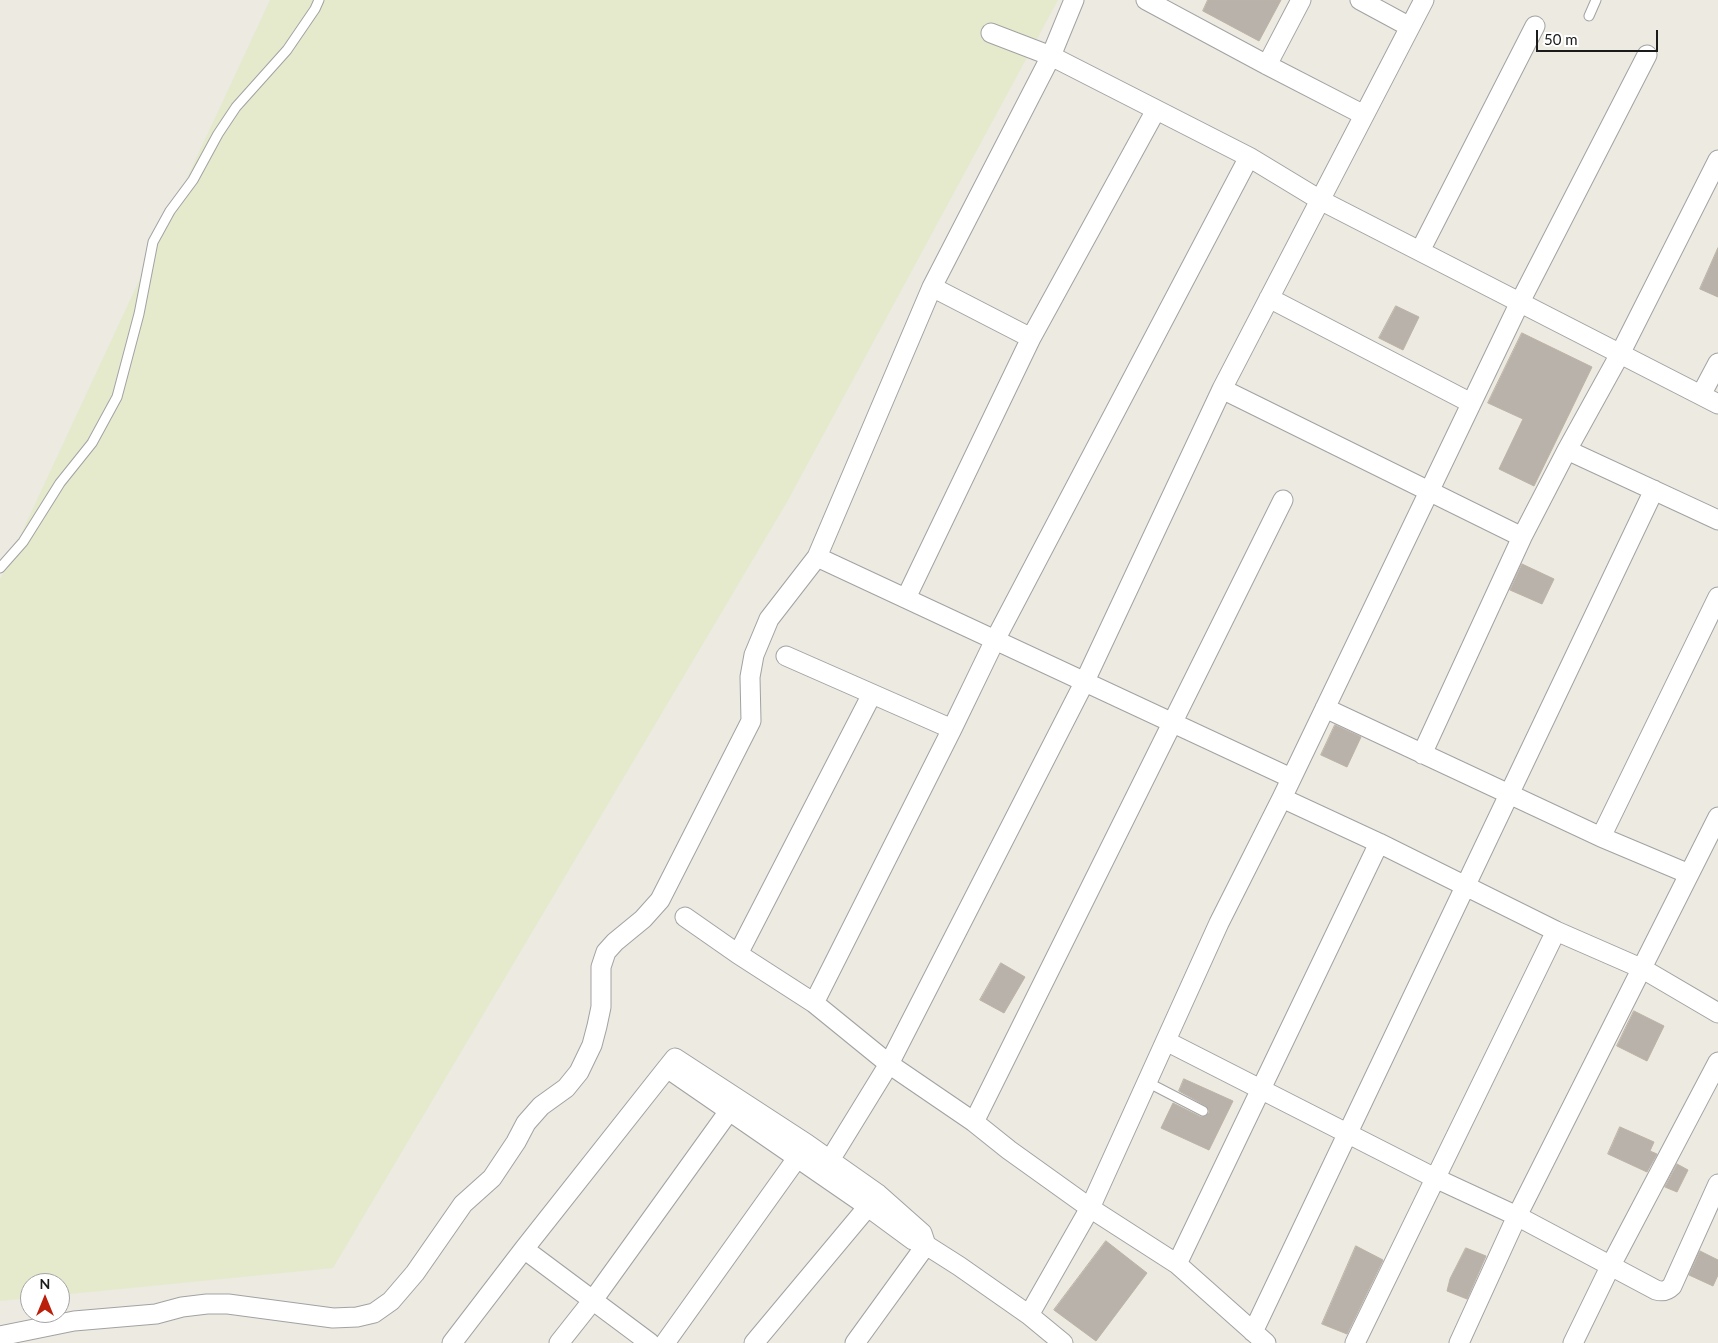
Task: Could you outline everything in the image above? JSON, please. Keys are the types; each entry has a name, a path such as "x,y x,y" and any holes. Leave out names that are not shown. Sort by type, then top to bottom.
{"street":[{"path":"0,1336 74,1321 156,1314 182,1307 207,1304 228,1304 333,1318 357,1317 374,1313 391,1301 415,1273 463,1204 492,1178 526,1124 541,1106 566,1088 579,1072 592,1045 597,1026 601,1007 601,966 606,952 643,919 660,900 751,721 750,677 754,655 769,619 817,557 932,287 1051,56 1074,0"},
{"path":"1146,0 1364,115"},
{"path":"1267,65 1301,0"},
{"path":"1360,0 1410,27"},
{"path":"830,1160 889,1064 1084,683 1222,389 1424,0"},
{"path":"1420,251 1535,26"},
{"path":"991,33 1051,56 1249,157 1320,200 1718,404"},
{"path":"1029,1315 1090,1208 1219,923 1292,778 1520,302 1647,55"},
{"path":"906,598 1031,338 1156,110"},
{"path":"814,1003 995,640 1249,157"},
{"path":"1422,754 1522,537 1620,354 1718,160"},
{"path":"932,287 1031,338"},
{"path":"1269,298 1471,403"},
{"path":"1701,396 1718,363"},
{"path":"1222,389 1522,537"},
{"path":"1567,450 1718,520"},
{"path":"685,917 814,1003 889,1064 974,1122 1009,1150 1090,1208 1177,1264 1260,1338 1348,1134 1654,490"},
{"path":"974,1122 1283,500"},
{"path":"817,557 1084,683 1292,778"},
{"path":"1601,837 1718,597"},
{"path":"786,656 952,729"},
{"path":"738,954 872,694"},
{"path":"1325,708 1601,837 1689,874"},
{"path":"1282,798 1379,843 1556,932 1643,969 1718,1013"},
{"path":"1459,1343 1517,1216 1718,817"},
{"path":"1177,1264 1379,843"},
{"path":"1355,1343 1556,932"},
{"path":"1166,1041 1436,1178 1517,1216 1610,1267 1662,1292 1672,1286 1718,1184"},
{"path":"452,1343 675,1058 734,1105 922,1233 926,1245 1029,1315 1062,1343"},
{"path":"1573,1343 1610,1267 1718,1062"},
{"path":"559,1343 593,1300 734,1105"},
{"path":"803,1151 830,1160 873,1200"},
{"path":"665,1343 803,1151"},
{"path":"754,1343 873,1200"},
{"path":"855,1343 926,1245"},
{"path":"524,1249 650,1343"}],"lane":[{"path":"0,568 24,542 60,483 92,443 117,397 138,314 153,242 170,211 193,180 222,127 236,107 287,50 319,0"},
{"path":"1589,16 1596,0"},
{"path":"1147,1082 1203,1111"}],"green space":[{"path":"270,0 1058,0 787,502 333,1268 70,1294 70,1273 20,1273 20,1299 0,1301 0,579"}],"building":[{"path":"1208,0 1281,0 1259,41 1203,11"},
{"path":"1718,248 1718,297 1700,289"},
{"path":"1396,306 1419,317 1403,350 1379,338"},
{"path":"1522,333 1592,367 1534,486 1499,469 1523,419 1488,403"},
{"path":"1522,564 1554,579 1542,604 1510,590"},
{"path":"1335,725 1361,737 1347,767 1321,755"},
{"path":"1001,963 1025,977 1004,1013 980,1000"},
{"path":"1634,1011 1664,1026 1647,1061 1617,1046"},
{"path":"1184,1079 1233,1101 1209,1150 1161,1128 1173,1103 1201,1117 1209,1113 1206,1106 1179,1091"},
{"path":"1620,1127 1654,1142 1650,1151 1657,1154 1647,1172 1608,1154"},
{"path":"1677,1164 1688,1170 1677,1192 1665,1187"},
{"path":"1106,1241 1147,1273 1096,1341 1054,1310"},
{"path":"1356,1246 1383,1260 1347,1334 1322,1324"},
{"path":"1466,1248 1486,1256 1467,1299 1447,1291 1450,1279"},
{"path":"1700,1251 1718,1260 1718,1275 1713,1286 1689,1275"}]}
